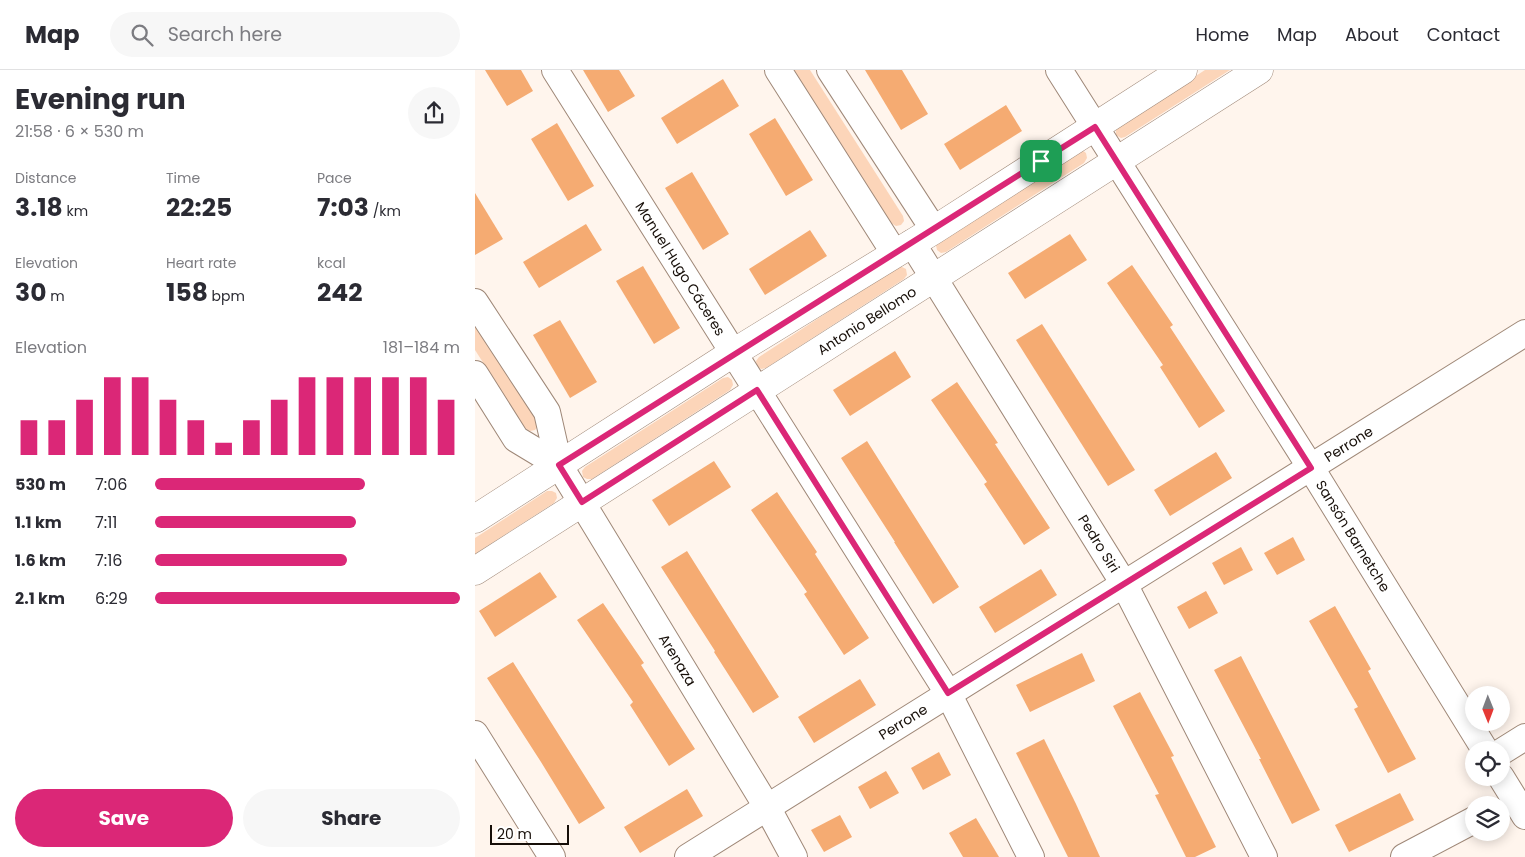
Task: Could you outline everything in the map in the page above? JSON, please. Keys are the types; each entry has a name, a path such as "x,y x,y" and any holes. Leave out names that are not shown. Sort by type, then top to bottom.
{"street":[{"name":"Manuel Hugo Cáceres","path":"555,70 948,693 1031,857"},
{"path":"778,70 914,242"},
{"path":"830,70 914,242"},
{"name":"Sansón Barnetche","path":"1059,70 1311,468 1479,741"},
{"path":"475,519 733,353 914,242 1183,70"},
{"name":"Antonio Bellomo","path":"475,571 1259,70"},
{"name":"Pedro Siri","path":"914,242 933,278 1124,584 1264,857"},
{"name":"Arenaza","path":"475,302 547,412 559,465 767,807 794,857"},
{"name":"Perrone","path":"688,857 1525,333"},
{"name":"Arenaza","path":"475,374 516,439 559,465"},
{"path":"475,734 553,857"},
{"path":"1510,746 1525,737"},
{"path":"1505,786 1513,807"},
{"path":"1404,857 1465,825"}],"shaded area":[{"path":"794,70 810,70 903,216 904,221 901,225 896,226 891,223"},
{"path":"1205,70 1230,70 1125,137 1121,138 1116,135 1116,130 1119,126"},
{"path":"1082,150 1086,153 1087,158 1084,163 946,252 941,253 937,250 936,245 939,241"},
{"path":"897,267 906,269 907,275 904,279 766,368 761,369 757,366 756,361 759,357"},
{"path":"475,325 537,421 538,426 535,430 530,431 525,428 475,350"},
{"path":"728,377 732,380 733,385 730,390 592,479 583,477 582,471 585,467 723,378"},
{"path":"547,491 556,493 557,498 554,503 475,554 475,538"}],"building":[{"path":"485,70 521,70 533,91 507,106"},
{"path":"583,70 619,70 635,96 608,112"},
{"path":"865,70 902,70 928,114 901,130"},
{"path":"723,79 739,106 677,144 661,118"},
{"path":"1006,105 1022,131 960,170 944,144"},
{"path":"775,118 813,180 786,196 749,134"},
{"path":"557,123 594,186 568,201 531,139"},
{"path":"692,172 729,234 703,250 665,188"},
{"path":"475,193 503,239 475,255"},
{"path":"586,224 602,250 539,288 523,262"},
{"path":"810,230 827,256 765,295 749,269"},
{"path":"1070,234 1087,260 1025,299 1008,273"},
{"path":"1132,265 1173,325 1170,327 1225,411 1199,428 1160,367 1163,365 1107,283"},
{"path":"643,266 680,328 654,344 616,281"},
{"path":"560,320 597,382 570,398 533,335"},
{"path":"1042,324 1135,470 1108,486 1016,340"},
{"path":"895,351 911,377 850,416 833,390"},
{"path":"957,382 998,443 995,444 1050,528 1024,545 984,484 987,482 931,400"},
{"path":"867,441 959,587 933,604 841,458"},
{"path":"1216,452 1232,478 1170,516 1154,490"},
{"path":"714,461 731,487 669,526 652,500"},
{"path":"777,492 817,552 815,554 869,638 844,655 804,594 807,592 751,510"},
{"path":"1293,537 1305,560 1277,575 1264,553"},
{"path":"1241,547 1253,570 1224,585 1212,563"},
{"path":"687,551 779,697 753,713 661,567"},
{"path":"1041,569 1057,595 995,633 979,607"},
{"path":"540,572 557,597 495,637 479,611"},
{"path":"1206,591 1218,613 1189,629 1177,607"},
{"path":"603,603 644,663 641,665 695,749 669,766 630,705 633,702 577,620"},
{"path":"1335,606 1371,669 1368,671 1416,759 1388,773 1354,709 1358,707 1309,621"},
{"path":"1082,653 1095,681 1030,712 1016,685"},
{"path":"1241,656 1320,810 1292,824 1259,759 1261,759 1214,670"},
{"path":"513,662 605,808 579,824 487,678"},
{"path":"860,679 876,705 814,743 798,717"},
{"path":"1140,692 1174,756 1171,757 1216,847 1195,857 1186,857 1155,795 1159,794 1113,706"},
{"path":"1044,739 1100,857 1068,857 1016,753"},
{"path":"939,752 951,775 923,790 911,768"},
{"path":"886,771 899,793 870,809 858,787"},
{"path":"687,789 703,816 640,853 624,827"},
{"path":"1400,793 1414,820 1349,852 1335,825"},
{"path":"840,815 852,837 824,852 811,830"},
{"path":"976,818 999,857 963,857 949,833"}],"route":[{"path":"1095,127 1311,468 948,693 757,390 582,502 559,465 733,353 895,254 1041,161 1095,127"}]}
